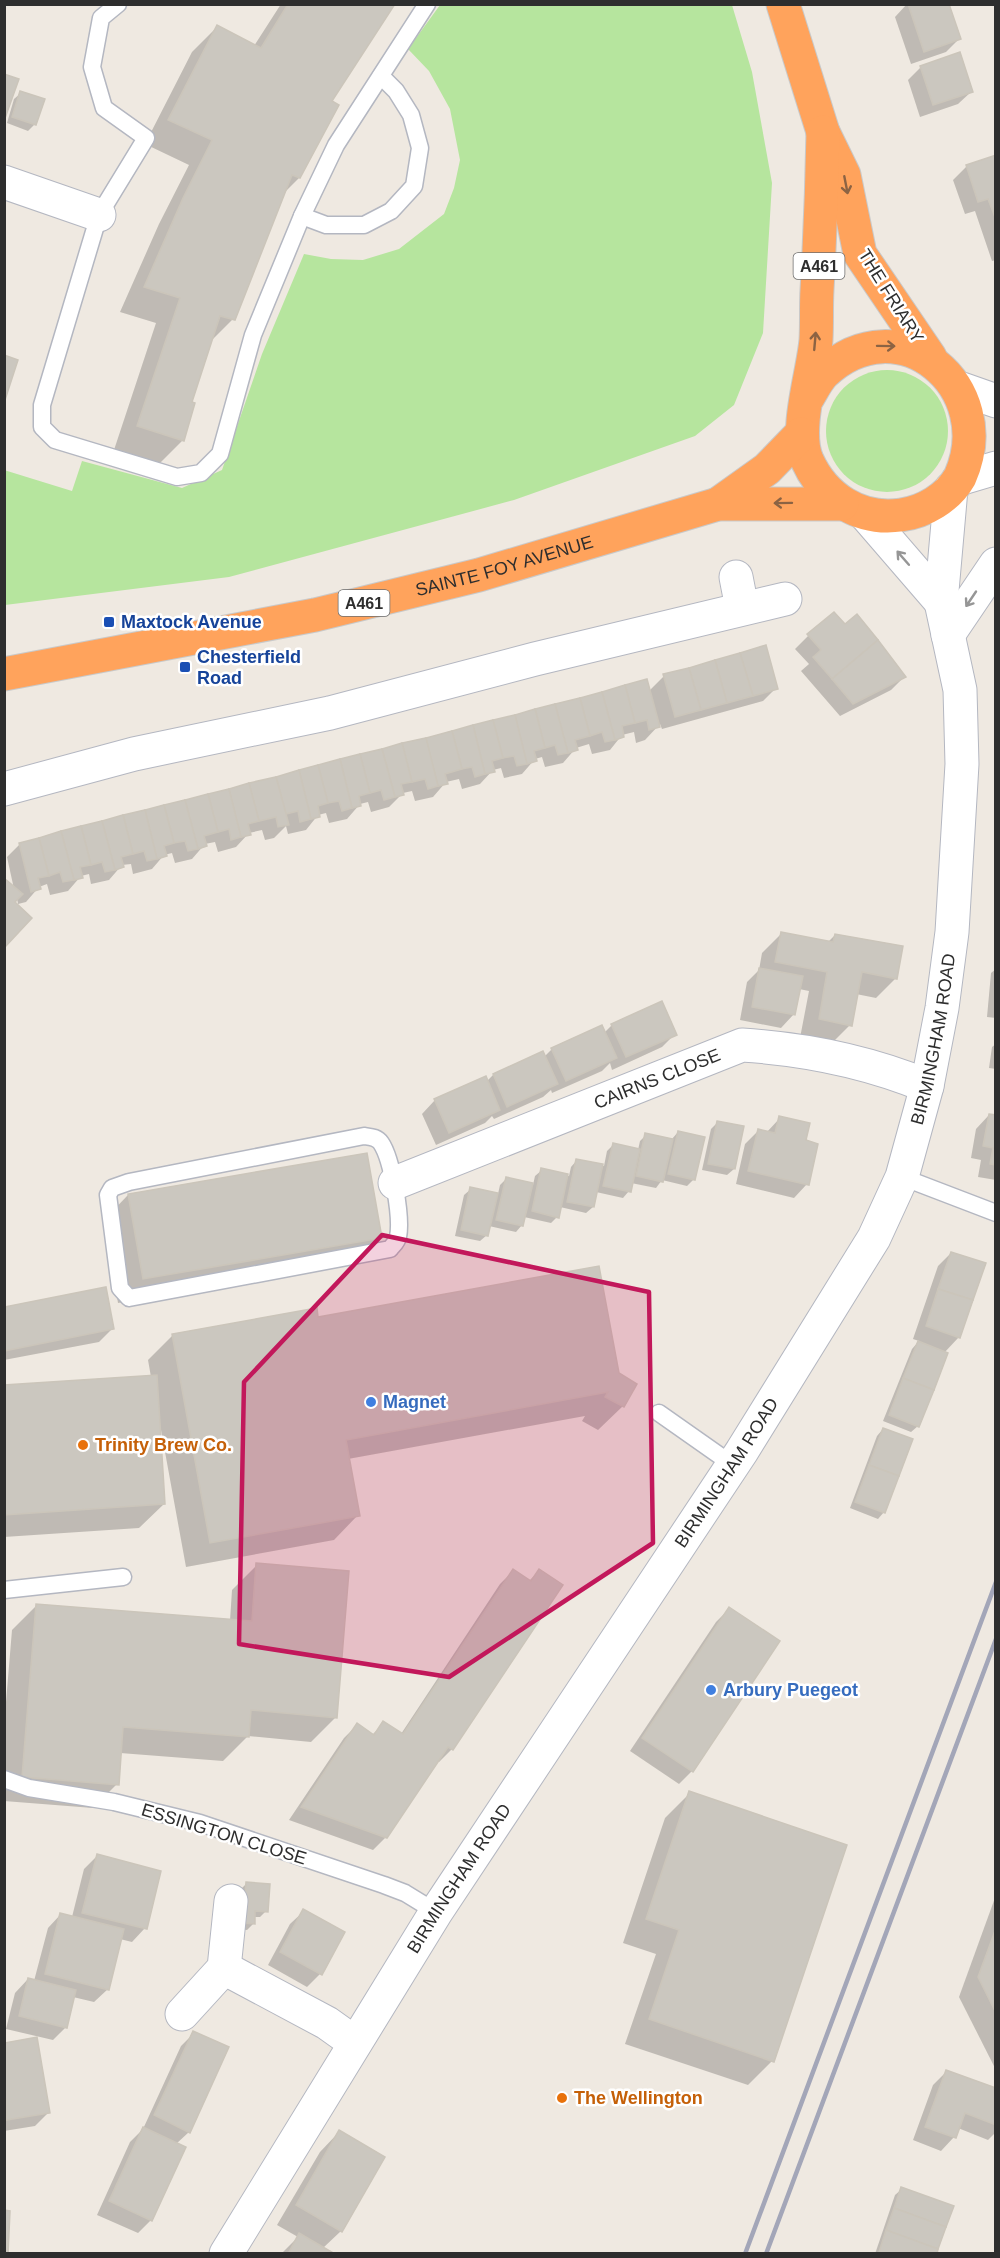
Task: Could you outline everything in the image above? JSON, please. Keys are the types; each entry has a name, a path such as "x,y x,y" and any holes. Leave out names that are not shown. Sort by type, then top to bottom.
{"highway":[{"name":"THE FRIARY","path":"783,4 823,132 844,175 860,254 930,357"},
{"name":"THE FRIARY","path":"807,399 816,339 823,132"},
{"path":"873,346 902,346 930,357 948,370 962,389 969,404 973,433 968,461 955,484 933,504 912,513 889,517 854,509 821,484 807,459 801,434 807,399 823,374 845,356 873,346"},
{"name":"SAINTE FOY AVENUE","path":"718,504 767,469 801,434"},
{"name":"SAINTE FOY AVENUE","path":"4,674 326,612 478,575 718,504 854,509"}],"street":[{"path":"4,182 99,215"},
{"path":"962,389 996,401"},
{"path":"955,484 996,468"},
{"name":"BIRMINGHAM ROAD","path":"225,2253 436,1912 733,1465 874,1238 902,1177 927,1086 942,1008 952,932 962,764 960,690 941,602 955,484"},
{"name":"BIRMINGHAM ROAD","path":"854,509 941,602"},
{"path":"948,635 996,564"},
{"path":"4,789 135,754 330,713 535,659 739,593 785,598"},
{"name":"CAIRNS CLOSE","path":"395,1183 742,1045 777,1047 821,1055 894,1072 927,1086"},
{"path":"182,2014 224,1968 231,1901"},
{"path":"224,1968 327,2023 356,2043"}],"lane":[{"path":"118,4 101,18 92,66 104,108 146,138 99,215 42,405 42,427 55,440 177,477 201,473 220,454 253,335 302,216 336,145 427,4"},
{"path":"302,216 326,225 364,225 391,211 414,186 420,148 411,115 396,91 381,76"},
{"path":"364,1136 374,1137 381,1143 395,1183 399,1222 398,1240 390,1249 129,1298 120,1288 108,1195 112,1188 129,1182 364,1136"},
{"path":"902,1177 996,1213"},
{"path":"659,1413 733,1465"},
{"path":"4,1590 123,1577"},
{"name":"ESSINGTON CLOSE","path":"4,1779 29,1788 114,1802 200,1823 384,1885 405,1893 436,1912"}],"highlighted area":[{"path":"382,1235 649,1292 653,1543 449,1677 239,1644 244,1382"}],"green space":[{"path":"440,5 732,5 752,72 772,183 763,333 734,405 695,436 514,500 229,577 5,605 4,470 72,491 82,461 182,488 222,470 262,354 304,254 331,259 363,260 399,249 444,214 454,188 460,160 450,109 429,71 408,49"},
{"path":"887,370 910,375 921,380 930,388 938,397 943,408 948,431 943,454 938,465 930,474 921,482 910,487 887,492 864,487 853,482 844,474 836,465 831,454 826,431 831,408 836,397 844,388 853,380 864,375"}],"building":[{"path":"288,4 395,4 332,101 339,105 300,178 292,175 235,320 220,316 192,402 195,403 184,441 137,426 180,298 144,287 183,198 212,140 168,120 217,25 261,48"},
{"path":"908,4 949,4 961,39 924,52"},
{"path":"960,52 973,92 933,105 920,66"},
{"path":"4,74 19,79 4,121"},
{"path":"20,91 45,99 36,125 12,117"},
{"path":"996,155 996,220 988,199 978,202 966,165"},
{"path":"4,355 18,360 4,403"},
{"path":"834,612 845,624 857,614 878,640 832,679 813,657 821,650 807,634"},
{"path":"878,640 906,677 853,704 832,679"},
{"path":"766,645 778,689 753,696 740,653"},
{"path":"740,653 753,696 727,703 715,660"},
{"path":"715,660 727,703 701,710 689,668"},
{"path":"689,668 701,710 675,717 663,674"},
{"path":"647,679 660,727 649,730 647,720 635,723 625,685"},
{"path":"625,685 635,723 622,726 624,737 615,740 602,692"},
{"path":"602,692 615,740 605,742 602,732 590,736 580,698"},
{"path":"580,698 590,736 575,740 578,750 568,753 555,704"},
{"path":"555,704 568,753 558,755 555,745 545,748 535,709"},
{"path":"535,709 545,748 534,751 537,761 527,764 515,715"},
{"path":"515,715 527,764 517,766 514,756 503,758 493,720"},
{"path":"493,720 503,758 492,761 495,772 485,774 473,725"},
{"path":"473,725 485,774 475,777 472,767 462,769 452,731"},
{"path":"452,731 462,769 445,774 448,784 438,786 426,738"},
{"path":"426,738 438,786 428,789 425,779 412,782 402,743"},
{"path":"402,743 412,782 401,784 404,795 395,797 382,749"},
{"path":"382,749 395,797 384,800 381,790 370,793 360,754"},
{"path":"360,754 370,793 359,796 361,806 352,808 340,759"},
{"path":"340,759 352,808 342,811 339,801 328,803 318,765"},
{"path":"318,765 328,803 318,806 320,817 311,819 299,770"},
{"path":"299,770 311,819 300,822 298,811 286,814 276,777"},
{"path":"276,777 289,825 278,827 276,817 259,821 249,783"},
{"path":"249,783 259,821 248,824 251,835 241,837 229,789"},
{"path":"229,789 241,837 231,840 229,829 218,832 208,794"},
{"path":"208,794 218,832 204,836 207,846 198,849 185,800"},
{"path":"185,800 198,849 188,851 185,841 174,843 164,805"},
{"path":"164,805 174,843 164,846 167,856 157,859 145,810"},
{"path":"145,810 157,859 147,861 144,851 133,854 123,815"},
{"path":"123,815 133,854 121,857 124,867 115,870 102,821"},
{"path":"102,821 115,870 105,872 102,862 91,865 81,826"},
{"path":"81,826 91,865 80,867 83,878 74,880 61,831"},
{"path":"61,831 74,880 63,882 60,872 49,876 39,838"},
{"path":"39,838 49,876 38,878 41,889 31,892 19,843"},
{"path":"4,878 23,894 15,902 32,918 6,946 4,944"},
{"path":"781,932 833,942 835,934 903,946 897,979 862,972 852,1026 819,1019 827,972 775,962"},
{"path":"759,968 803,976 795,1015 752,1007"},
{"path":"662,1001 677,1035 626,1057 611,1024"},
{"path":"602,1025 617,1058 566,1081 551,1048"},
{"path":"543,1051 558,1084 507,1107 493,1074"},
{"path":"486,1076 500,1110 449,1133 434,1099"},
{"path":"989,1114 996,1115 996,1165 990,1164 993,1148 983,1146"},
{"path":"779,1116 810,1123 806,1140 818,1144 809,1185 748,1171 758,1129 775,1133"},
{"path":"717,1121 744,1126 735,1169 708,1164"},
{"path":"678,1131 705,1137 695,1180 668,1174"},
{"path":"645,1133 673,1139 663,1182 636,1176"},
{"path":"613,1143 640,1149 631,1192 603,1186"},
{"path":"367,1153 382,1238 143,1279 128,1194"},
{"path":"576,1159 603,1164 594,1207 567,1202"},
{"path":"541,1168 568,1174 559,1218 532,1211"},
{"path":"506,1177 533,1183 523,1226 496,1220"},
{"path":"470,1187 498,1193 488,1236 461,1230"},
{"path":"951,1252 986,1263 973,1300 938,1289"},
{"name":"Magnet","path":"599,1266 619,1373 637,1384 624,1407 605,1397 608,1392 346,1440 360,1516 210,1543 172,1334 317,1308 318,1317"},
{"path":"106,1287 114,1329 4,1351 4,1307"},
{"path":"938,1289 973,1300 960,1338 926,1326"},
{"path":"918,1341 948,1353 934,1390 903,1378"},
{"name":"Trinity Brew Co.","path":"157,1375 165,1504 4,1515 4,1385"},
{"path":"903,1378 934,1390 919,1427 889,1415"},
{"path":"883,1428 913,1439 899,1476 869,1465"},
{"path":"869,1465 899,1476 885,1513 855,1502"},
{"path":"256,1563 349,1571 337,1718 251,1710 249,1737 123,1727 119,1785 22,1777 36,1604 252,1621"},
{"path":"513,1569 531,1581 539,1569 563,1585 453,1750 448,1747 387,1838 301,1807 357,1723 374,1735 383,1721 403,1734"},
{"name":"Arbury Puegeot","path":"729,1607 780,1641 693,1772 642,1738"},
{"path":"689,1791 847,1845 774,2062 649,2019 679,1930 646,1919"},
{"path":"97,1854 161,1871 147,1929 82,1913"},
{"path":"246,1882 270,1884 268,1912 255,1911 255,1924 243,1923"},
{"path":"303,1909 345,1932 322,1975 280,1952"},
{"path":"60,1913 124,1929 109,1990 45,1974"},
{"path":"996,1928 996,2013 978,1977"},
{"path":"28,1978 76,1990 67,2028 19,2016"},
{"path":"193,2031 229,2047 190,2133 154,2115"},
{"path":"37,2037 50,2113 6,2120 4,2043"},
{"path":"946,2070 996,2088 996,2125 965,2113 956,2138 925,2127"},
{"path":"143,2127 186,2147 152,2221 109,2201"},
{"path":"339,2130 385,2157 342,2232 296,2205"},
{"path":"901,2187 954,2206 946,2227 894,2208"},
{"path":"894,2208 946,2227 938,2249 886,2230"},
{"path":"4,2210 10,2211 8,2254 4,2254"},
{"path":"886,2230 938,2249 937,2254 884,2254 879,2252"},
{"path":"299,2233 335,2254 288,2254"}],"railway":[{"path":"745,2254 996,1582"},
{"path":"766,2254 996,1639"}],"place":[{"name":"Maxtock Avenue","path":"109,622"},
{"name":"Chesterfield Road","path":"185,667"},
{"name":"Magnet","path":"371,1402"},
{"name":"Trinity Brew Co.","path":"83,1445"},
{"name":"Arbury Puegeot","path":"711,1690"},
{"name":"The Wellington","path":"562,2098"}]}
